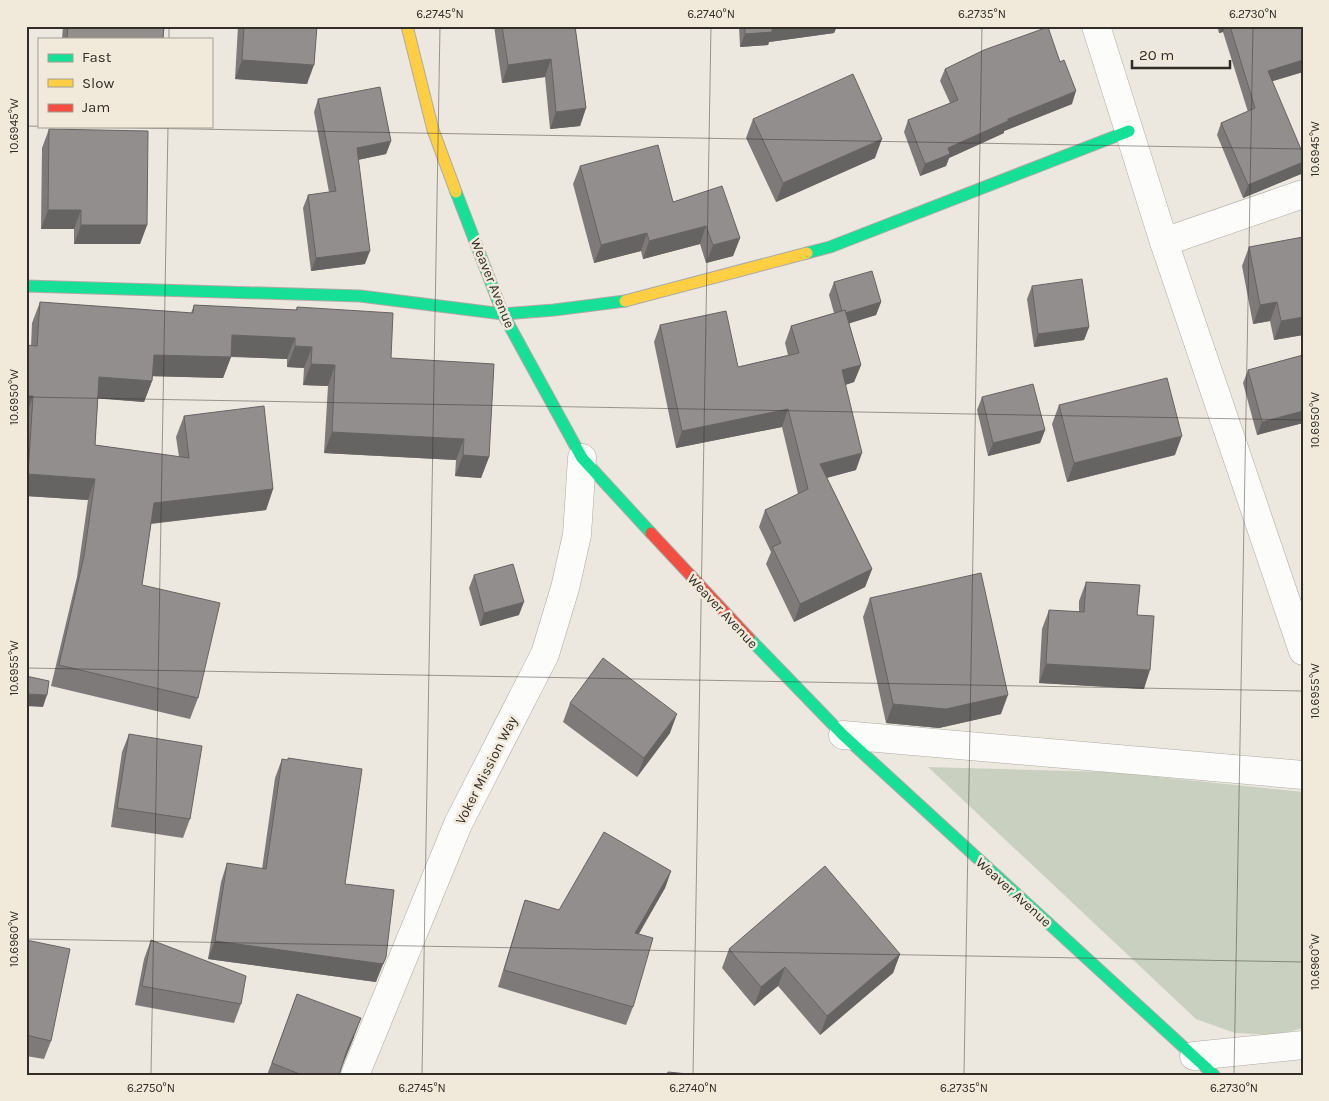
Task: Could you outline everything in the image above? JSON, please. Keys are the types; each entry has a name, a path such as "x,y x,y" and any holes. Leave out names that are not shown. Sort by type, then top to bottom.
{"street":[{"name":"Weaver Avenue","path":"407,26 433,130 503,314 582,458 712,600 843,735 1214,1075"},
{"path":"1096,26 1164,242 1303,651"},
{"path":"26,286 360,296 503,314 620,302 830,247 1129,130"},
{"path":"1164,242 1303,194"},
{"name":"Voker Mission Way","path":"355,1075 458,824 545,654 565,588 577,535 582,458"},
{"path":"843,735 1303,775"},
{"path":"1194,1056 1303,1045"}],"green space":[{"path":"928,767 1110,772 1303,792 1303,1028 1276,1035 1235,1033 1196,1019"}],"building":[{"path":"68,26 164,26 163,38 67,38"},
{"path":"244,26 317,26 314,65 242,60"},
{"path":"502,26 575,26 586,108 556,112 551,59 508,65"},
{"path":"745,26 792,26 772,29 772,32 745,34"},
{"path":"1230,26 1303,26 1303,60 1268,71 1303,154 1303,162 1248,185 1221,123 1255,108"},
{"path":"1048,27 1060,62 1064,60 1076,91 1008,119 1008,121 948,148 950,154 925,164 908,120 958,100 945,69 984,50"},
{"path":"853,74 882,139 783,183 753,119"},
{"path":"380,87 391,141 357,148 370,251 316,258 308,195 336,191 318,99"},
{"path":"49,129 148,131 147,225 81,225 81,210 48,210"},
{"path":"658,145 673,202 722,186 740,238 713,245 706,226 649,241 647,233 601,245 580,166"},
{"path":"1303,237 1303,317 1281,321 1277,302 1260,305 1249,247"},
{"path":"872,271 881,302 845,313 845,310 842,311 834,282"},
{"path":"1082,279 1089,327 1038,334 1032,286"},
{"path":"40,302 193,313 194,305 297,310 297,307 393,313 391,358 494,364 489,457 463,455 464,439 332,432 335,365 311,364 312,347 295,346 295,338 232,335 231,357 154,355 152,381 99,377 95,445 189,458 184,416 264,406 273,489 154,503 142,585 220,603 198,698 59,665 84,556 95,479 28,474 33,396 26,396 26,345 37,346"},
{"path":"845,310 861,365 842,370 862,453 820,464 872,569 800,604 772,547 781,543 765,510 808,489 788,409 682,431 660,325 726,311 738,367 799,353 791,326"},
{"path":"1303,355 1303,411 1262,422 1248,370"},
{"path":"1167,378 1182,436 1074,463 1059,405"},
{"path":"1033,384 1045,430 993,443 982,397"},
{"path":"513,564 524,602 484,613 474,575"},
{"path":"981,573 1008,695 946,709 893,704 870,598"},
{"path":"1086,582 1140,585 1137,615 1154,616 1150,670 1046,664 1049,610 1084,612"},
{"path":"603,658 677,714 644,758 570,703"},
{"path":"26,676 49,681 47,695 26,694"},
{"path":"129,734 202,746 190,819 117,808"},
{"path":"288,758 362,769 345,884 394,890 386,957 383,964 215,941 227,863 266,869 282,759 288,760"},
{"path":"604,832 671,871 635,933 653,938 633,1007 504,970 525,900 559,910"},
{"path":"825,866 900,954 827,1016 785,967 761,987 729,949"},
{"path":"26,940 70,949 51,1041 26,1035"},
{"path":"151,940 246,976 241,1004 142,986"},
{"path":"297,994 361,1018 347,1050 339,1075 302,1075 272,1063"},
{"path":"668,1072 698,1075 667,1075"}],"traffic: fast":[{"path":"807,253 830,247 1129,131"},
{"path":"456,192 503,314 582,458 651,533"},
{"path":"26,286 360,296 503,314 625,301"},
{"path":"749,638 843,735 1214,1075"}],"traffic: slow":[{"path":"407,26 433,130 456,192"},
{"path":"625,301 807,253"}],"traffic: jam":[{"path":"651,533 749,638"}]}
